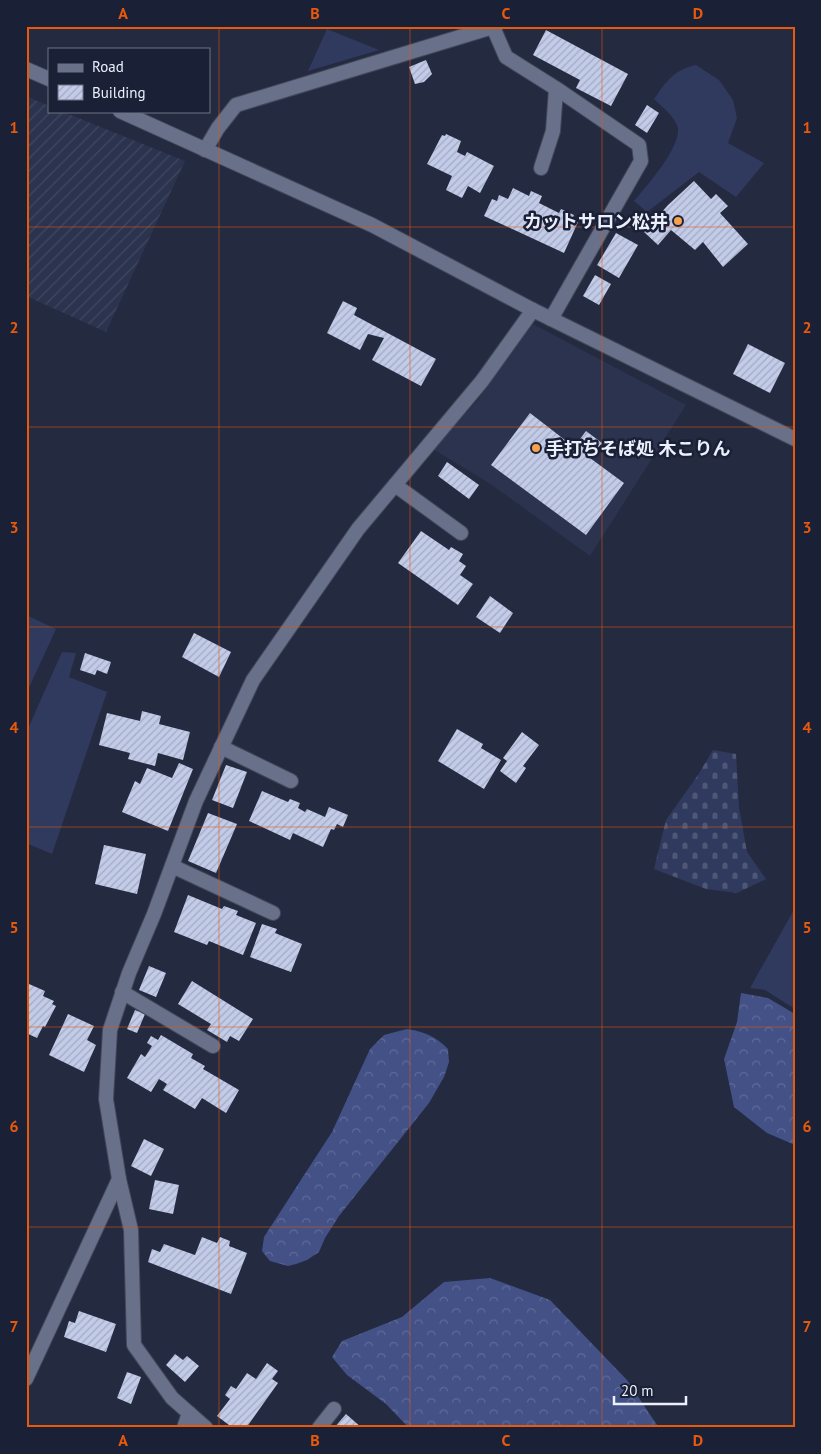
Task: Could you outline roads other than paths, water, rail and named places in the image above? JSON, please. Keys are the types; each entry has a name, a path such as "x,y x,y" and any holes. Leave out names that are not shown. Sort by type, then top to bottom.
{"street":[{"path":"205,150 218,128 236,105 494,27 506,57 639,146 641,161 551,319"},
{"path":"26,68 48,79"},
{"path":"541,168 553,131 556,89"},
{"path":"122,112 372,226 533,310 795,439"},
{"path":"206,1428 172,1398 134,1345 131,1230 119,1179 106,1099 110,1030 129,973 154,914 196,801 253,680 358,529 482,382 533,310"},
{"path":"395,485 461,533"},
{"path":"221,747 291,781"},
{"path":"172,866 273,913"},
{"path":"122,992 213,1046"},
{"path":"26,1379 119,1179"},
{"path":"319,1428 334,1409"},
{"path":"184,1428 189,1413"}],"place":[{"name":"カットサロン松井","path":"678,221"},
{"name":"手打ちそば処 木こりん","path":"536,448"}]}
